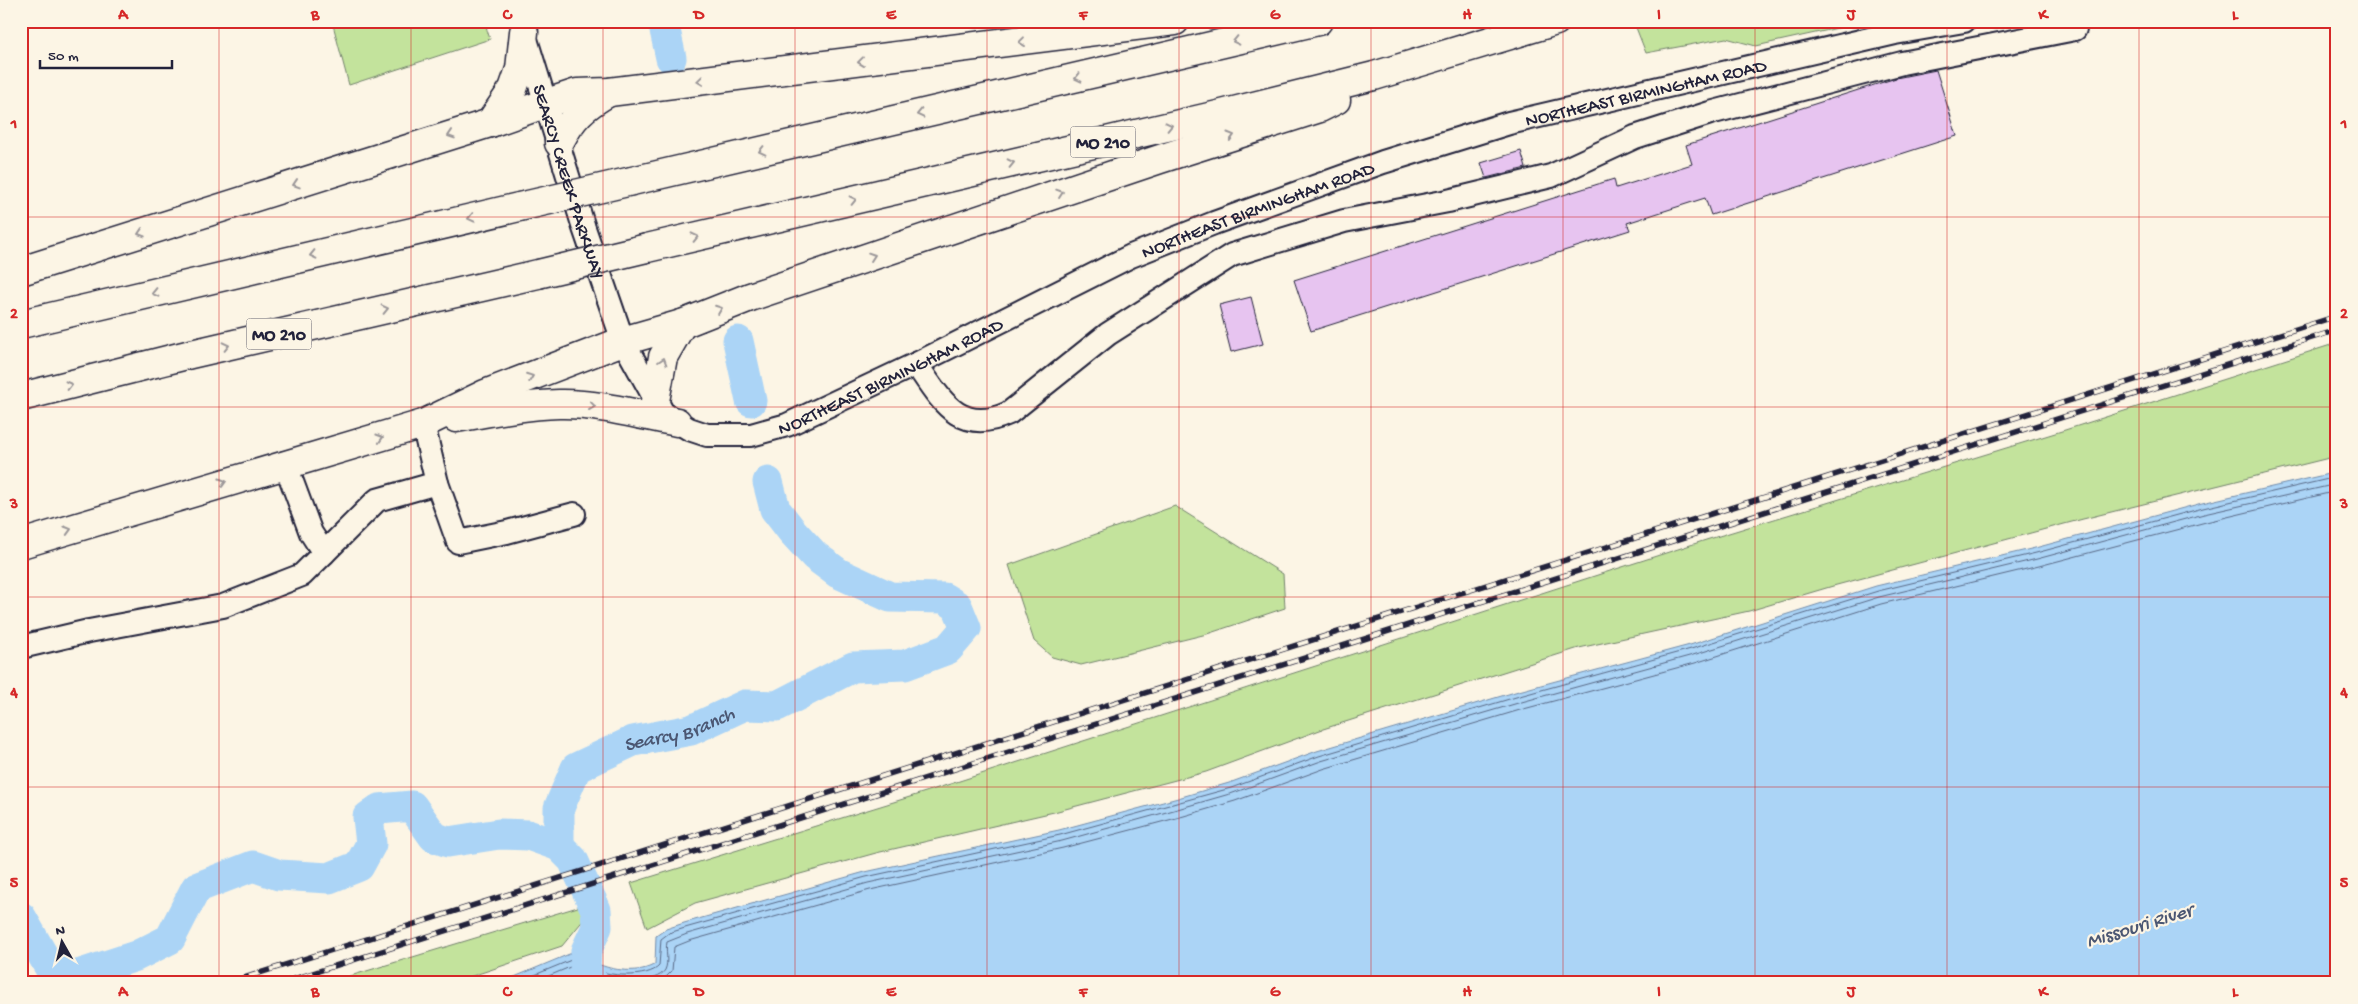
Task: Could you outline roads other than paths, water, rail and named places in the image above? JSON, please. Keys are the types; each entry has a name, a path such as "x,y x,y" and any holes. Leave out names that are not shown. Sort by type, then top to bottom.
{"main road":[{"path":"22,269 577,94 609,92 1175,21"},
{"path":"21,324 1318,21"},
{"name":"MO 210","path":"21,397 191,354 1200,119 1374,76 1556,21"},
{"path":"490,122 513,89 520,69 523,26"},
{"path":"21,544 286,463 374,440 422,424 485,394 623,341 682,324 750,297 882,252 1160,159 1320,108 1349,93 1374,76"},
{"path":"559,143 568,125 576,115 589,103 609,92"},
{"path":"655,401 664,357 682,324"},
{"path":"422,424 508,409 560,404 591,406 677,422"}],"street":[{"name":"NORTHEAST BIRMINGHAM ROAD","path":"623,341 663,413 677,422 689,429 707,435 751,434 769,431 787,425 916,364 1132,256 1214,223 1383,162 1509,123 1895,33 1964,21"},
{"path":"916,364 936,392 952,409 966,419 984,422 1009,413 1108,334 1232,255 1344,221 1448,201 1550,176 1635,137 1710,113 1902,63 2075,29 2074,21"},
{"name":"SEARCY CREEK PARKWAY","path":"523,26 584,228 623,341"},
{"path":"1214,223 1232,255"},
{"path":"422,424 437,483 458,542 507,532 574,514"},
{"path":"286,463 311,533 324,553"},
{"path":"21,647 89,631 224,606 302,575 377,500 437,483"}],"water":[{"name":"Missouri River","path":"2337,472 2337,983 500,983 579,950 592,953 596,963 603,966 626,970 642,969 655,964 656,936 666,929 684,923 865,872 1059,830 1178,798 1229,783 1317,751 1515,692 1690,645 1876,586 2035,548 2202,503"}],"waterway":[{"name":"Searcy Branch","path":"663,21 671,58"},
{"name":"Searcy Branch","path":"738,341 751,401"},
{"name":"Searcy Branch","path":"559,846 559,808 576,768 633,741 691,730 745,705 777,706 853,667 905,665 948,649 966,628 957,606 944,598 890,597 838,573 815,556 775,509 768,482"},
{"path":"21,917 50,968 72,977 136,956 170,939 196,888 253,866 279,875 329,878 359,866 371,844 368,817 379,809 412,806 434,837 448,842 499,834 528,835 559,846 573,860 596,910 597,927 586,951 585,971 594,983"}],"railway":[{"path":"228,983 2337,316"},
{"path":"281,983 2337,330"}]}
